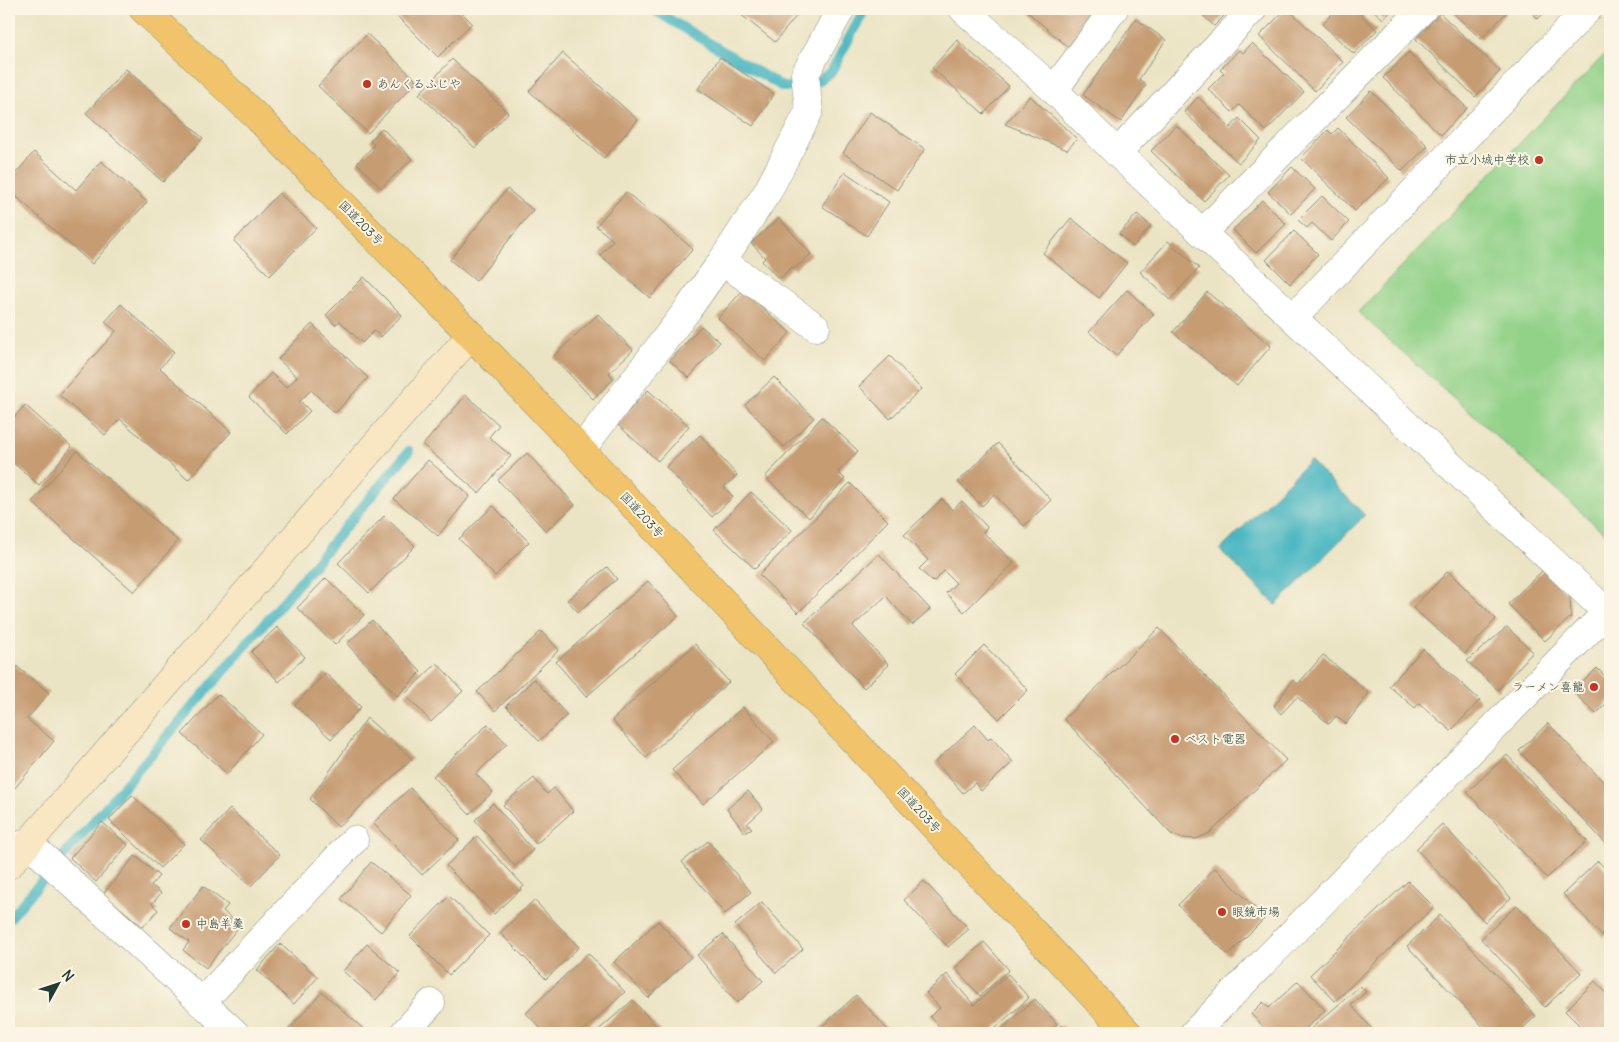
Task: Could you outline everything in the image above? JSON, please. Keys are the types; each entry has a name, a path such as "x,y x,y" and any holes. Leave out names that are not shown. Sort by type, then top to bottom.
{"highway":[{"name":"国道203号","path":"143,9 259,119 471,334 1128,1033"}],"street":[{"path":"581,450 688,309 768,190 809,111 805,74 841,9"},
{"path":"963,9 1054,90 1117,153 1609,614 1194,1033"},
{"path":"1054,90 1114,9"},
{"path":"1117,153 1253,9"},
{"path":"1202,233 1423,9"},
{"path":"1293,318 1588,9"},
{"path":"722,261 816,327"},
{"path":"9,865 471,334"},
{"path":"201,1003 354,840"},
{"path":"28,842 235,1033"},
{"path":"404,1033 432,1003"}],"green space":[{"name":"市立小城中学校","path":"1610,49 1610,538 1358,312"}],"water":[{"path":"1310,460 1365,515 1276,605 1220,550"}],"building":[{"path":"390,9 458,9 472,23 438,57"},
{"path":"734,9 802,9 775,42"},
{"path":"1024,9 1102,9 1068,47"},
{"path":"1196,9 1231,9 1214,26"},
{"path":"1286,9 1343,62 1315,91 1259,36"},
{"path":"1337,9 1355,9 1377,30 1354,54 1322,24"},
{"path":"1372,9 1394,9 1383,19"},
{"path":"1449,9 1503,9 1506,13 1481,39"},
{"path":"1528,9 1548,9 1538,19"},
{"path":"1440,13 1500,71 1475,97 1416,39"},
{"path":"1136,19 1166,40 1139,79 1146,85 1121,122 1083,95"},
{"name":"あんくるふじや","path":"367,34 417,81 368,133 318,86"},
{"path":"957,40 1009,86 984,114 932,68"},
{"path":"1252,43 1304,92 1266,131 1239,105 1232,112 1208,89 1224,73 1220,70 1239,50 1243,53"},
{"path":"1409,52 1467,108 1441,135 1383,78"},
{"path":"563,53 638,120 604,158 529,91"},
{"path":"720,57 774,94 753,126 698,89"},
{"path":"452,59 508,113 475,148 419,94"},
{"path":"126,69 203,138 163,182 86,113"},
{"path":"1371,91 1428,146 1402,171 1346,117"},
{"path":"1030,96 1077,139 1067,150 1005,124"},
{"path":"1198,97 1230,128 1239,118 1261,140 1239,163 1184,112"},
{"path":"870,112 925,149 897,190 843,153"},
{"path":"1176,125 1229,175 1204,201 1151,151"},
{"path":"382,128 412,159 381,188 357,163 374,145 370,141"},
{"path":"1338,128 1389,178 1355,211 1301,158 1328,130 1332,134"},
{"path":"34,152 76,190 101,161 147,202 92,264 9,190 9,181"},
{"path":"1292,167 1315,189 1291,214 1268,192"},
{"path":"845,172 889,202 867,236 822,206"},
{"path":"507,189 533,210 476,281 450,260"},
{"path":"626,192 693,249 650,298 600,255 613,240 596,226"},
{"path":"279,193 316,228 270,276 234,241"},
{"path":"1322,196 1349,222 1331,241 1312,223 1307,228 1298,220"},
{"path":"1262,200 1286,224 1256,253 1233,230"},
{"path":"1137,214 1151,226 1133,247 1119,234"},
{"path":"779,218 811,254 779,279 762,261 765,258 751,243"},
{"path":"1071,218 1127,263 1099,298 1043,253"},
{"path":"1294,231 1318,254 1290,284 1266,260"},
{"path":"1168,241 1199,268 1170,300 1140,272"},
{"path":"364,277 402,315 381,337 374,331 362,343 340,321 335,325 326,315"},
{"path":"743,290 790,333 765,361 718,318"},
{"path":"1127,290 1154,314 1116,356 1089,332"},
{"path":"1207,292 1271,346 1237,386 1173,332"},
{"path":"121,304 174,352 160,368 231,432 188,480 120,419 105,435 59,395 116,331 105,322"},
{"path":"598,314 633,350 609,373 614,379 593,399 553,357"},
{"path":"312,324 368,378 335,413 311,390 300,401 310,411 287,434 249,397 271,373 286,388 297,377 278,359"},
{"path":"701,326 720,342 689,378 670,361"},
{"path":"890,356 921,389 890,419 859,386"},
{"path":"774,377 814,418 784,447 745,405"},
{"path":"648,390 689,426 658,461 617,424"},
{"path":"466,395 499,425 489,437 511,456 479,493 423,445"},
{"path":"25,405 72,447 39,485 9,459 9,423"},
{"path":"822,417 858,451 838,472 845,479 809,518 765,477"},
{"path":"700,435 737,475 724,487 733,497 712,517 666,467"},
{"path":"998,443 1051,500 1024,526 994,494 982,506 958,482"},
{"path":"77,451 178,541 134,592 32,502"},
{"path":"527,453 575,505 546,531 498,480"},
{"path":"428,460 470,496 438,536 394,499"},
{"path":"850,483 888,521 798,613 759,575"},
{"path":"751,492 792,530 755,569 714,530"},
{"path":"942,499 952,510 962,501 987,527 983,532 1014,563 964,612 946,593 956,583 944,571 933,582 919,569 928,560 904,535"},
{"path":"493,506 529,542 495,576 459,539"},
{"path":"384,516 415,546 369,593 338,563"},
{"path":"879,554 930,609 912,625 886,596 853,626 889,665 864,688 804,623"},
{"path":"607,567 617,579 578,612 567,600"},
{"path":"1544,569 1570,597 1571,617 1545,641 1508,604"},
{"path":"1448,571 1496,619 1465,654 1413,608"},
{"path":"326,578 364,615 335,645 297,608"},
{"path":"648,581 678,616 586,697 556,662"},
{"path":"372,620 421,672 397,696 347,644"},
{"path":"277,627 305,657 279,682 251,652"},
{"path":"1507,627 1533,652 1498,690 1467,661"},
{"name":"ベスト電器","path":"1159,628 1286,760 1210,833 1196,839 1181,838 1171,834 1064,719"},
{"path":"541,631 559,650 495,711 477,692"},
{"path":"695,644 729,682 646,758 612,720"},
{"path":"984,645 1028,690 999,719 955,674"},
{"path":"1423,649 1480,700 1451,731 1419,703 1415,708 1389,686"},
{"path":"1323,655 1369,693 1346,724 1336,716 1329,724 1297,697 1281,714 1274,706 1293,680 1298,684"},
{"path":"9,660 49,693 27,719 54,741 9,795"},
{"path":"437,663 463,691 431,722 405,694"},
{"name":"ラーメン喜龍","path":"1597,668 1610,681 1610,700 1596,714 1573,692"},
{"path":"325,673 361,707 331,739 295,705"},
{"path":"534,679 567,715 539,741 506,706"},
{"path":"218,694 262,734 227,774 182,734"},
{"path":"743,707 774,742 703,804 672,770"},
{"path":"367,718 412,759 338,827 310,799"},
{"path":"1548,723 1610,789 1610,848 1519,751"},
{"path":"488,724 507,744 476,774 493,792 469,814 433,776"},
{"path":"975,725 988,740 991,737 1013,762 981,791 975,783 963,793 935,762"},
{"path":"1507,755 1587,841 1547,878 1467,792"},
{"path":"534,778 547,794 554,788 573,811 536,844 503,805"},
{"path":"410,788 459,840 422,875 373,823"},
{"path":"748,791 763,809 747,824 752,828 745,833 727,809"},
{"path":"132,795 184,844 160,868 109,820"},
{"path":"493,803 533,850 515,866 475,820"},
{"path":"230,809 280,855 251,886 201,840"},
{"path":"102,822 128,845 96,882 70,858"},
{"path":"1442,824 1511,898 1485,922 1416,849"},
{"path":"477,836 524,886 494,914 446,866"},
{"path":"708,841 751,892 725,914 682,862"},
{"path":"135,856 159,876 151,885 161,893 152,904 158,910 143,927 103,894"},
{"path":"1598,861 1610,874 1610,930 1603,937 1563,894"},
{"path":"371,862 411,895 381,932 341,899"},
{"name":"眼鏡市場","path":"1215,868 1265,918 1228,955 1178,905"},
{"path":"924,881 969,929 948,947 904,900"},
{"path":"1408,881 1434,907 1335,1001 1310,975"},
{"path":"203,886 228,905 223,911 240,925 206,968 183,950 189,942 170,928"},
{"path":"449,896 489,935 449,975 410,936"},
{"path":"534,900 579,947 546,979 500,933"},
{"path":"762,902 803,949 776,973 735,925"},
{"path":"1517,905 1581,973 1545,1007 1481,939"},
{"path":"1440,915 1536,1016 1518,1033 1489,1033 1407,946"},
{"path":"658,921 691,957 648,998 614,962"},
{"path":"723,934 763,981 737,1003 697,955"},
{"path":"984,942 1009,970 980,996 955,968"},
{"path":"280,944 318,977 294,1004 257,970"},
{"path":"367,944 400,973 376,1000 343,971"},
{"path":"588,953 625,992 581,1033 545,1033 526,1013"},
{"path":"947,974 974,1005 1008,974 1029,998 989,1033 945,1033 930,1016 940,1008 926,993"},
{"path":"1298,981 1325,1010 1301,1033 1269,1033 1251,1014 1263,1002 1269,1008"},
{"path":"1595,981 1610,997 1610,1033 1587,1033 1565,1011"},
{"path":"1360,986 1366,992 1351,1005 1376,1033 1306,1033"},
{"path":"322,992 368,1033 292,1033 288,1030"},
{"path":"856,995 891,1033 815,1033"},
{"path":"1035,999 1057,1024 1047,1033 997,1033"},
{"path":"633,1000 662,1033 595,1033"},
{"path":"1062,1025 1069,1033 1052,1033"}],"waterway":[{"path":"652,9 783,87 811,86 831,72 865,9"},
{"path":"9,919 277,609 409,451"}],"place":[{"name":"あんくるふじや","path":"367,84"},
{"name":"市立小城中学校","path":"1539,160"},
{"name":"ラーメン喜龍","path":"1594,687"},
{"name":"ベスト電器","path":"1175,739"},
{"name":"眼鏡市場","path":"1222,912"},
{"name":"中島羊羹","path":"186,924"}]}
